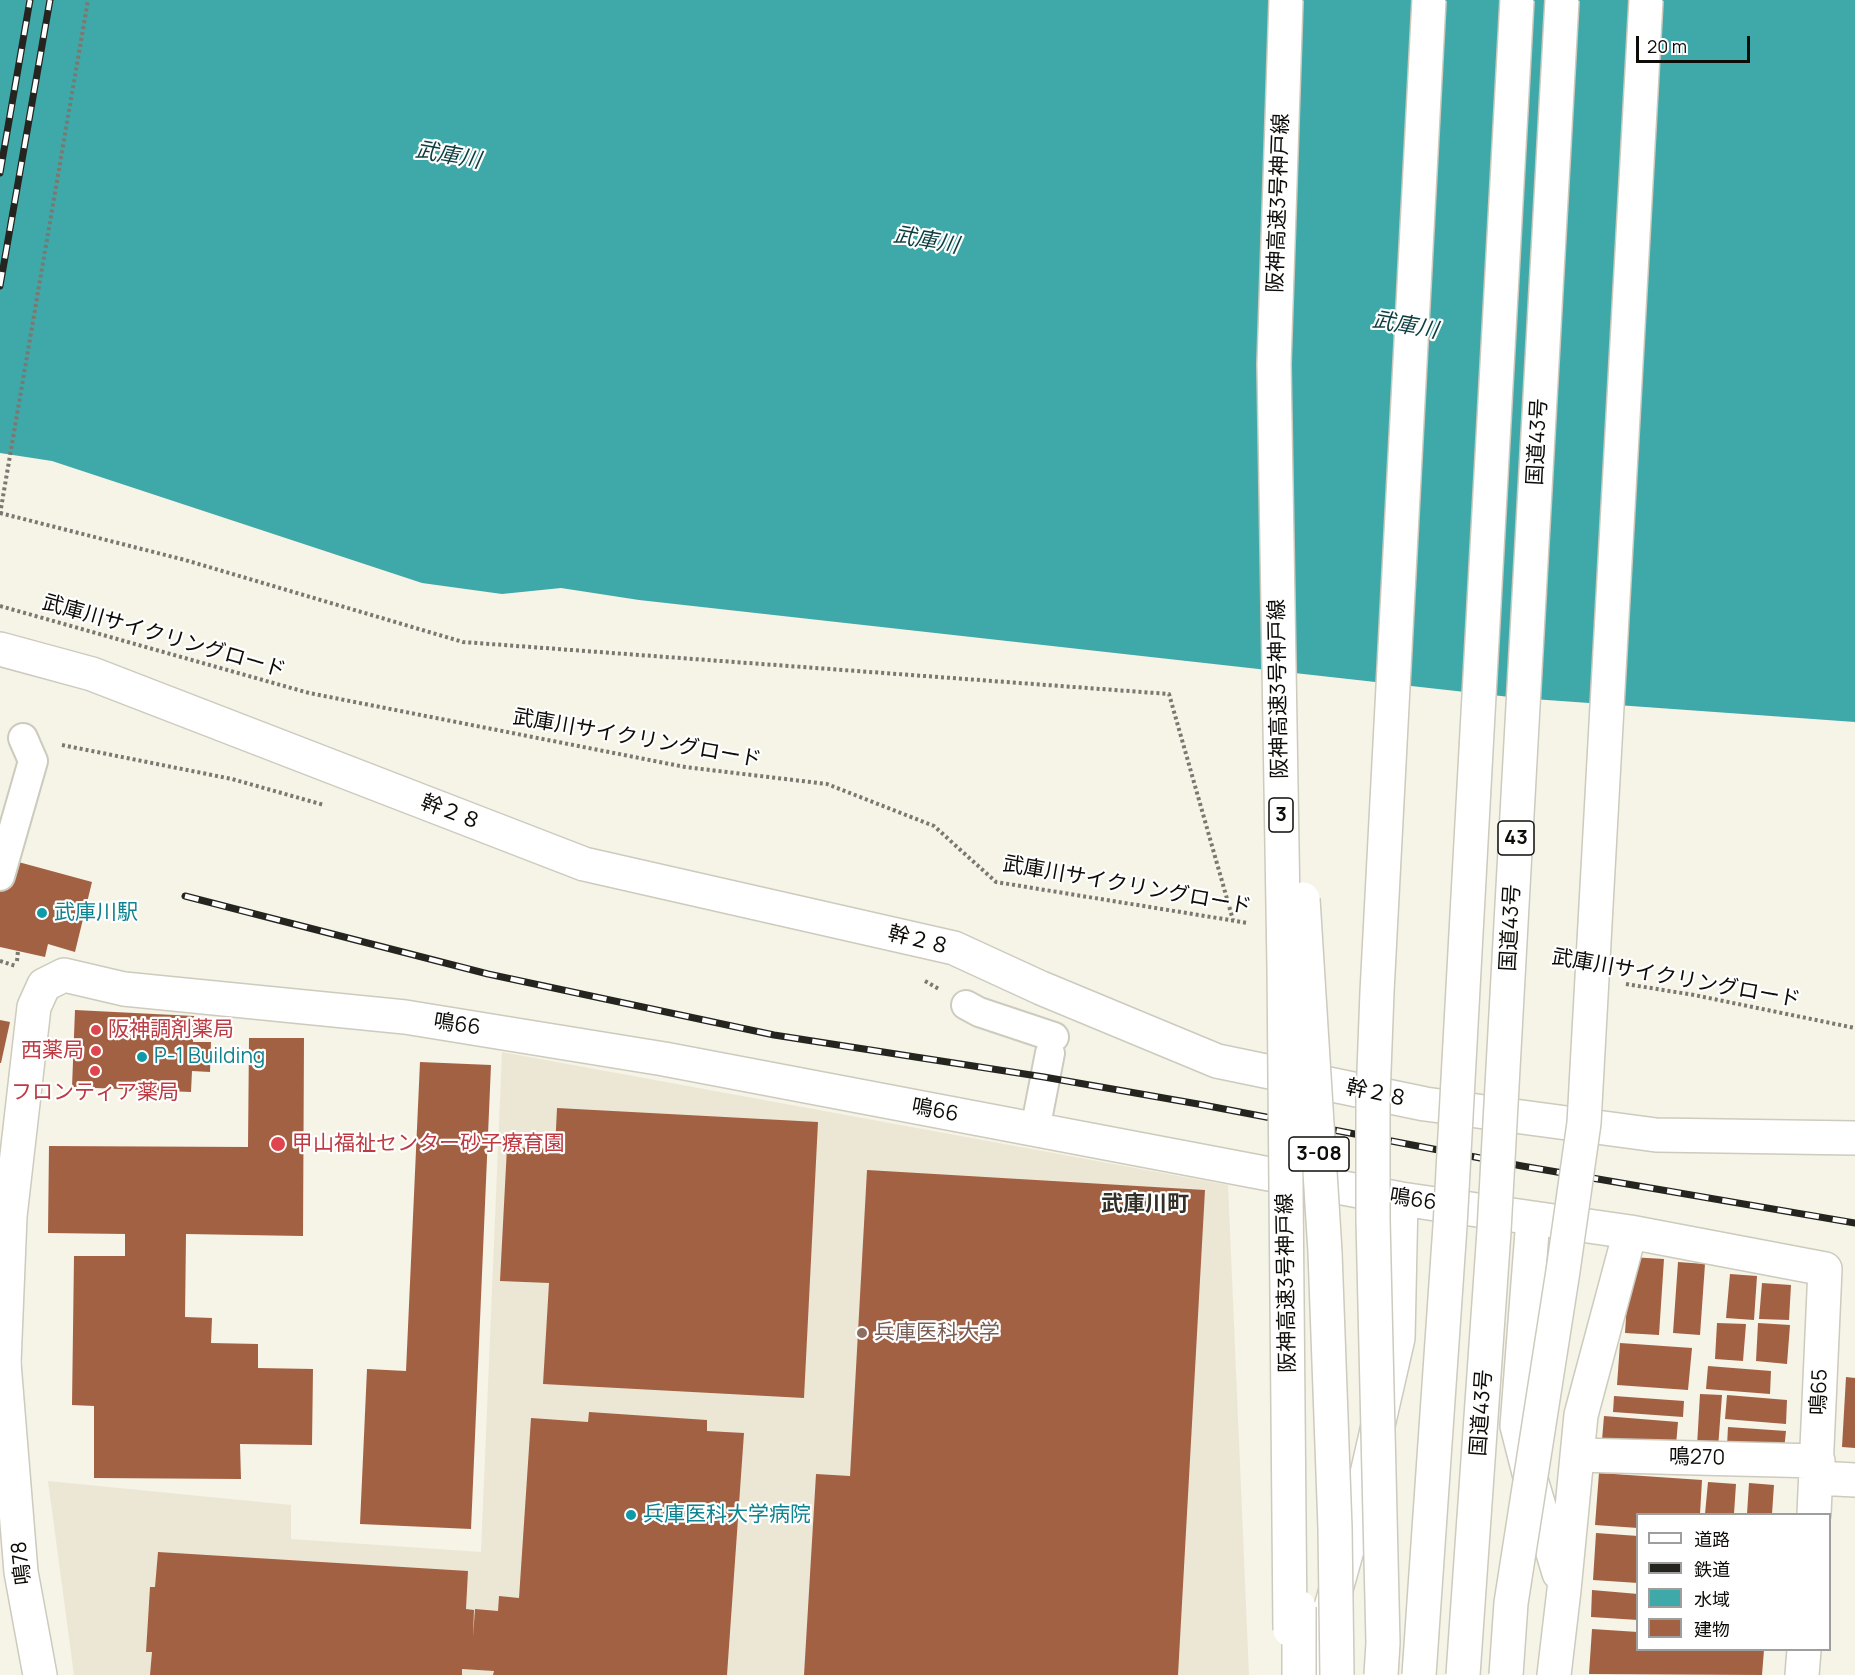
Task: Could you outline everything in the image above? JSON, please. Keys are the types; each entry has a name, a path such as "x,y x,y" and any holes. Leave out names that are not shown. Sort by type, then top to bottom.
{"main road":[{"name":"阪神高速3号神戸線","path":"1286,0 1274,364 1290,1630"},
{"path":"1381,1675 1383,1642 1373,1220 1373,1098 1429,0"},
{"name":"43","path":"1419,1675 1451,1214 1517,0"},
{"name":"国道43号","path":"1463,1675 1495,1219 1562,0"},
{"path":"1506,1675 1511,1603 1584,1123 1646,0"},
{"name":"阪神高速3号神戸線","path":"1288,633 1299,1675"},
{"name":"3-08","path":"1288,633 1325,1252 1335,1528 1337,1675"},
{"name":"幹２８","path":"0,649 93,674 584,864 954,948 1041,988 1216,1061 1425,1104 1656,1135 1855,1138"},
{"name":"鳴66","path":"44,985 64,975 124,989 405,1017 664,1059 1401,1199 1630,1232 1825,1269"},
{"name":"鳴78","path":"40,1675 21,1572 2,1364 12,1204 34,1007 44,985"},
{"path":"1312,1675 1361,1500 1398,1338 1401,1199"},
{"path":"1533,1219 1517,1426 1564,1590"},
{"path":"1554,1675 1581,1415 1630,1232"},
{"name":"鳴65","path":"1814,1513 1825,1269"},
{"name":"鳴270","path":"1577,1455 1817,1469 1855,1480"},
{"path":"1802,1675 1804,1651"}],"street":[{"path":"0,876 28,749"},
{"path":"966,1005 1052,1045 1035,1130"}],"path":[{"path":"88,0 0,514 185,560 463,642 1169,694 1233,920"},
{"name":"武庫川サイクリングロード","path":"0,606 309,693 685,767 827,784 934,826 996,882 1257,924"},
{"path":"28,749 232,779 335,809"},
{"path":"0,962 16,966"},
{"name":"武庫川サイクリングロード","path":"1623,983 1855,1028"}],"shaded area":[{"name":"兵庫医科大学","path":"502,1052 1228,1185 1249,1675 74,1675 48,1481 291,1505 291,1539 481,1552"}],"water":[{"name":"武庫川","path":"0,0 1855,0 1855,722 1519,698 639,600 561,588 502,594 422,583 52,461 0,453"}],"building":[{"name":"武庫川駅","path":"0,857 92,882 75,952 48,944 45,957 0,947"},
{"name":"P-1 Building","path":"75,1010 194,1016 193,1042 211,1042 210,1072 192,1071 191,1092 72,1087"},
{"path":"0,1020 10,1022 1,1063 0,1063"},
{"path":"249,1038 304,1038 303,1236 186,1234 185,1317 212,1318 211,1343 258,1344 258,1368 313,1369 312,1445 240,1444 241,1479 94,1478 94,1406 72,1405 74,1256 125,1256 125,1234 48,1233 49,1146 248,1147"},
{"path":"420,1062 491,1065 471,1529 360,1524 367,1369 406,1371"},
{"path":"557,1108 818,1122 804,1398 543,1384 549,1283 500,1281 507,1147 555,1149"},
{"path":"867,1170 1205,1190 1178,1675 804,1675 816,1474 850,1476"},
{"path":"1630,1257 1664,1259 1659,1335 1625,1333"},
{"path":"1678,1262 1705,1264 1700,1335 1673,1333"},
{"path":"1730,1274 1757,1276 1754,1320 1726,1318"},
{"path":"1762,1283 1791,1285 1789,1320 1759,1319"},
{"path":"1717,1323 1746,1324 1743,1361 1715,1359"},
{"path":"1758,1323 1790,1325 1787,1364 1756,1361"},
{"path":"1620,1343 1692,1348 1688,1390 1617,1385"},
{"path":"1708,1366 1771,1371 1770,1394 1706,1389"},
{"path":"1846,1377 1855,1378 1855,1448 1842,1447"},
{"path":"1700,1394 1722,1395 1718,1448 1697,1446"},
{"path":"1727,1395 1787,1400 1786,1424 1725,1419"},
{"path":"1614,1396 1684,1401 1683,1417 1613,1412"},
{"path":"589,1412 707,1420 707,1431 744,1433 727,1675 493,1675 494,1671 462,1669 462,1675 150,1675 152,1652 146,1652 150,1587 155,1587 158,1552 468,1571 466,1609 474,1610 473,1637 475,1609 498,1611 499,1596 519,1598 531,1418 588,1422"},
{"path":"1604,1416 1678,1422 1676,1445 1602,1440"},
{"path":"1728,1427 1786,1431 1784,1450 1727,1446"},
{"path":"1599,1473 1702,1480 1700,1513 1636,1513 1636,1528 1595,1525"},
{"path":"1708,1482 1736,1484 1734,1513 1705,1513"},
{"path":"1749,1483 1774,1485 1772,1513 1747,1513"},
{"path":"1596,1533 1636,1536 1636,1583 1593,1580"},
{"path":"1592,1590 1636,1594 1636,1620 1591,1617"},
{"path":"1592,1629 1636,1632 1636,1651 1764,1651 1762,1675 1589,1674"}],"railway":[{"path":"0,173 30,0"},
{"path":"0,286 50,0"},
{"path":"185,896 488,974 774,1035 1044,1077 1522,1166 1855,1223"}],"place":[{"name":"武庫川駅","path":"42,913"},
{"name":"阪神調剤薬局","path":"96,1030"},
{"name":"西薬局","path":"96,1051"},
{"name":"P-1 Building","path":"142,1057"},
{"name":"フロンティア薬局","path":"95,1071"},
{"name":"甲山福祉センター砂子療育園","path":"278,1144"},
{"name":"兵庫医科大学","path":"862,1333"},
{"name":"兵庫医科大学病院","path":"631,1515"}],"district":[{"name":"武庫川町","path":"1145,1205"}]}
